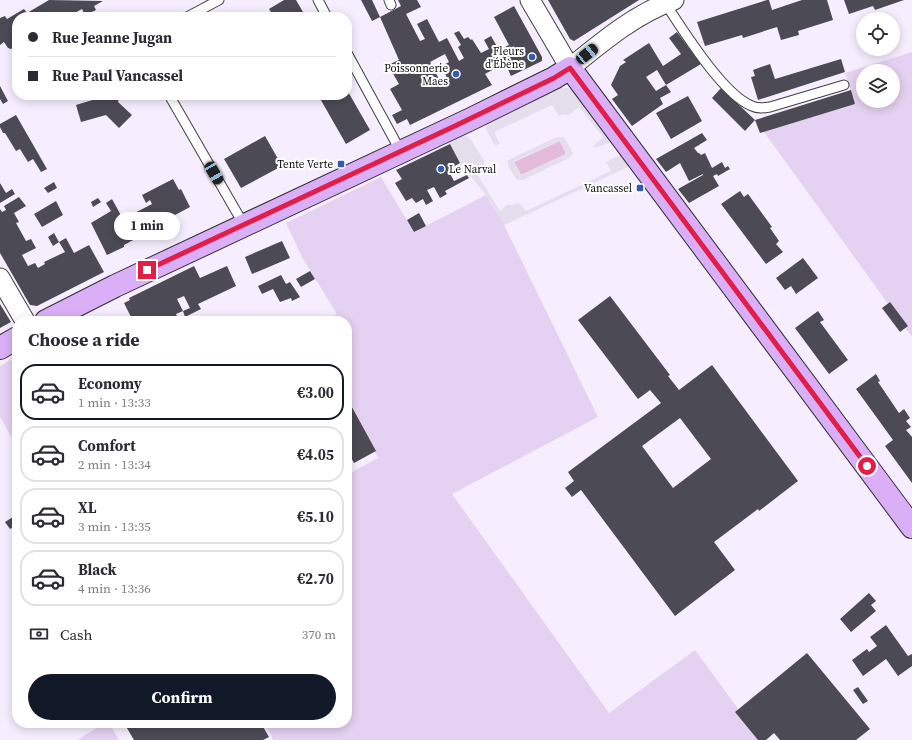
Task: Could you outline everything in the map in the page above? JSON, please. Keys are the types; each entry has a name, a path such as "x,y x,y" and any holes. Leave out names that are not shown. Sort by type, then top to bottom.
{"street":[{"path":"530,0 570,68 912,527"},
{"path":"56,316 115,286 401,152 544,83 570,68 608,38 648,12 669,2"},
{"path":"0,278 22,316"},
{"path":"0,348 12,341"}],"lane":[{"path":"196,12 219,0"},
{"path":"318,0 324,12"},
{"path":"669,2 722,82 742,101 752,106 757,108 770,107 844,85"},
{"path":"352,62 401,152"},
{"path":"172,100 244,225"}],"shaded area":[{"path":"912,52 912,337 764,132 855,104 845,73 856,70 856,108 900,108 900,64 874,64"},
{"path":"556,87 570,88 577,92 611,141 609,143 595,148 593,146 603,137 579,107 569,115 564,114 559,116 552,105 494,132 500,144 494,144 486,129 487,122"},
{"path":"463,134 471,140 485,162 477,174 500,211 508,204 512,205 519,203 526,211 611,171 606,162 620,155 622,155 628,164 628,167 504,225 486,195 460,163 446,138"},
{"path":"557,137 564,137 573,153 571,157 523,180 517,180 508,166 508,160","holes":["560,141 566,154 521,175 514,161"]},
{"path":"560,141 566,154 521,175 514,162"},
{"path":"381,177 414,232 486,195 504,225 598,417 452,494 609,713 695,650 761,740 272,740 273,739 267,728 352,728 352,472 378,458 352,406 352,316 334,316 337,314 303,259 286,223"},
{"path":"12,359 12,438 0,417 0,366"},
{"path":"97,728 112,728 119,740 77,740"}],"building":[{"path":"49,0 103,1 94,6 96,10 92,12 84,12 82,9 76,12 29,12"},
{"path":"284,0 296,0 303,12 271,12 269,9"},
{"path":"361,0 372,0 380,17 372,21"},
{"path":"398,0 417,0 421,7 406,14 420,41 425,39 417,24 427,19 439,42 447,38 459,61 464,58 458,47 461,45 454,33 459,31 464,39 468,37 471,40 472,39 481,53 489,49 484,40 491,36 499,50 509,45 494,17 514,6 542,57 542,61 511,76 505,63 485,74 492,85 410,125 407,119 397,124 392,115 402,110 390,89 399,84 388,65 399,60 380,17 401,6","holes":["445,54 449,62 442,66 447,78 440,81 430,62"]},
{"path":"548,0 639,0 574,41 570,39"},
{"path":"769,0 772,10 802,0 827,0 833,20 798,31 799,35 781,40 777,27 743,38 742,35 705,46 697,22"},
{"path":"844,0 904,0 875,10 873,6 849,14"},
{"path":"24,9 26,12 19,12"},
{"path":"5,16 7,19 12,16 11,49 8,48 4,42 0,45 0,18"},
{"path":"677,32 701,64 666,85 671,92 660,98 663,104 632,126 612,99 618,95 611,85 620,66 626,62 623,60 649,43 663,66 681,54 669,38","holes":["657,70 666,85 656,91 646,77"]},
{"path":"841,59 845,72 758,100 751,77 755,76 753,70 770,64 775,79"},
{"path":"0,86 8,101 3,104 0,99"},
{"path":"721,88 755,120 745,131 712,98"},
{"path":"851,90 855,104 760,133 755,120"},
{"path":"688,96 702,121 671,139 656,113"},
{"path":"352,99 370,130 346,144 321,100 352,100"},
{"path":"92,100 119,100 118,102 132,115 119,128 106,115 81,122 76,105"},
{"path":"16,115 47,169 41,172 33,159 28,162 20,149 16,151 5,133 3,133 0,124"},
{"path":"702,133 707,140 694,148 701,155 705,153 712,168 722,162 725,168 728,166 730,169 718,176 717,174 713,176 719,186 689,203 678,189 703,174 689,181 680,163 666,172 656,159"},
{"path":"265,136 282,166 241,188 224,159"},
{"path":"450,144 460,163 448,170 454,181 467,175 469,178 445,191 447,194 440,198 434,187 427,190 433,201 426,205 423,199 416,203 412,198 406,201 395,183 402,179 396,170"},
{"path":"173,179 179,190 181,189 190,207 162,222 164,226 156,229 158,233 156,235 151,236 149,233 144,236 143,233 133,237 135,239 124,245 124,247 107,255 91,223 111,211 106,203 112,199 123,219 152,204 150,200 146,203 142,195"},
{"path":"54,182 57,188 48,193 44,188"},
{"path":"0,183 6,193 12,189 15,194 0,203"},
{"path":"740,191 744,197 748,194 772,227 770,228 779,241 776,244 783,252 766,264 721,204"},
{"path":"19,197 26,206 14,213 19,222 16,223 26,241 31,239 36,248 22,255 28,266 35,263 38,268 45,264 44,262 65,252 59,242 66,238 74,253 89,245 104,272 37,306 30,305 0,253 0,209 2,212 6,210 4,206"},
{"path":"98,198 101,202 93,207 91,202"},
{"path":"56,201 63,215 42,227 34,214"},
{"path":"419,213 426,226 414,232 407,220"},
{"path":"54,233 59,242 53,246 48,237"},
{"path":"282,241 290,258 252,274 245,257"},
{"path":"803,258 818,278 796,294 791,286 785,290 776,278"},
{"path":"194,266 200,278 227,266 236,286 198,304 201,309 185,316 183,311 176,314 177,316 130,316 124,303 130,300 129,298","holes":["184,296 190,308 183,311 177,299"]},
{"path":"310,271 315,279 301,287 296,279"},
{"path":"281,275 286,284 290,282 300,297 292,301 291,298 280,302 273,289 262,294 258,286"},
{"path":"610,296 670,375 668,376 679,390 712,365 798,481 759,511 758,509 714,542 735,570 675,616 581,490 572,497 565,488 574,481 568,472 661,403 650,390 638,399 578,320","holes":["680,418 711,459 673,488 642,446"]},
{"path":"890,302 908,326 900,332 882,308"},
{"path":"0,304 11,322 0,328"},
{"path":"818,311 824,320 820,322 848,360 829,374 795,328"},
{"path":"876,374 880,381 878,382 899,413 904,409 910,418 906,421 911,427 906,430 912,437 912,483 885,446 893,440 856,389"},
{"path":"352,407 376,451 354,463 352,459"},
{"path":"12,518 12,528 10,529 5,522"},
{"path":"869,593 876,601 871,605 876,611 851,632 840,619"},
{"path":"886,625 908,656 912,654 912,666 898,676 886,659 863,676 852,660 867,649 869,652 877,646 870,637"},
{"path":"807,653 870,729 856,740 780,740 774,733 766,740 758,740 735,712"},
{"path":"858,687 868,701 863,704 853,690"},
{"path":"127,728 264,728 269,737 263,740 134,740"}],"place":[{"name":"Fleurs d'Ébène","path":"532,57"},
{"name":"Poissonnerie Maes","path":"456,74"},
{"name":"Tente Verte","path":"341,164"},
{"name":"Le Narval","path":"441,169"},
{"name":"Vancassel","path":"640,188"}],"route":[{"path":"147,270 401,152 554,78 570,68 867,466"}]}
